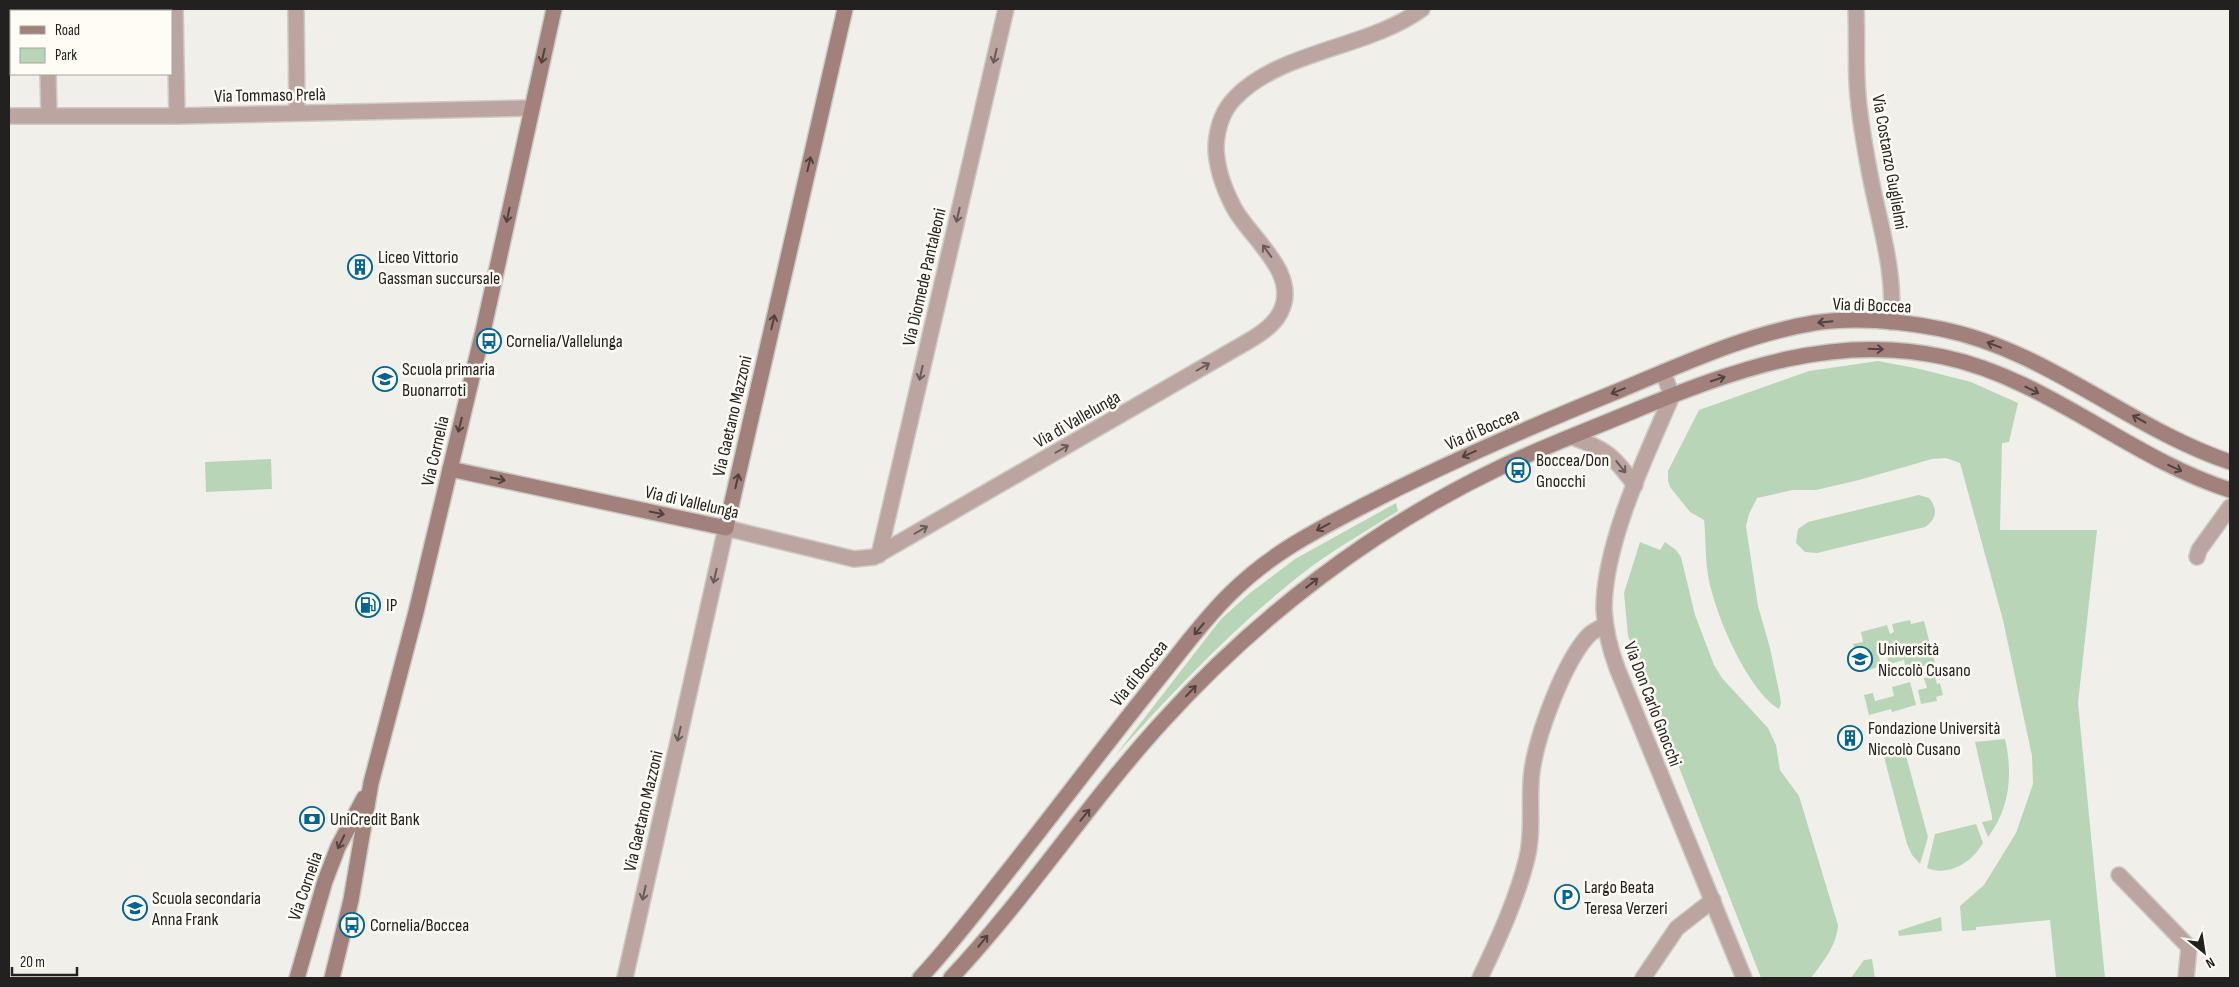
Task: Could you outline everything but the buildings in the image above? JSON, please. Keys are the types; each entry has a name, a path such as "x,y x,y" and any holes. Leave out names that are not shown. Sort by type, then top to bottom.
{"main road":[{"name":"Via Cornelia","path":"332,978 351,900 371,783 416,612 484,327 554,9"},
{"name":"Via Gaetano Mazzoni","path":"726,528 845,9"},
{"name":"Via di Boccea","path":"920,978 959,933 1119,727 1196,632 1228,596 1274,555 1315,531 1464,456 1664,372 1740,343 1800,326 1831,321 1891,322 1959,332 2018,354 2175,439 2230,462"},
{"path":"951,978 1159,725 1201,681 1264,623 1315,581 1395,526 1498,469 1672,396 1738,372 1822,352 1868,348 1931,355 1998,373 2167,464 2230,490"},
{"name":"Via di Vallelunga","path":"450,469 726,528"},
{"name":"Via Cornelia","path":"297,978 314,918 335,856 371,783"}],"street":[{"path":"175,9 177,116"},
{"path":"296,9 296,113"},
{"name":"Via Diomede Pantaleoni","path":"879,554 1006,9"},
{"name":"Via di Vallelunga","path":"726,528 854,559 869,558 1226,354 1274,322 1283,306 1284,285 1274,262 1238,215 1225,188 1216,155 1217,138 1224,114 1234,98 1243,90 1271,73 1317,54 1390,28 1422,9"},
{"name":"Via Costanzo Guglielmi","path":"1856,9 1857,81 1861,119 1868,166 1891,269 1893,298 1891,322"},
{"path":"48,75 49,115"},
{"name":"Via Tommaso Prelà","path":"9,116 177,116 531,108"},
{"path":"1664,372 1672,396"},
{"name":"Via Don Carlo Gnocchi","path":"1672,396 1616,536 1605,595 1605,625 1617,668 1744,978"},
{"path":"1572,437 1598,447 1611,455 1635,486"},
{"path":"2197,557 2199,550 2230,507"},
{"name":"Via Gaetano Mazzoni","path":"624,978 726,528"},
{"path":"1480,978 1510,909 1527,859 1531,833 1532,771 1552,700 1566,672 1590,635 1605,625"},
{"path":"2119,875 2189,947 2186,978"},
{"path":"1643,978 1673,933 1683,922 1713,900"}],"green space":[{"path":"1878,361 1971,382 2018,403 2009,442 2002,443 2000,530 2097,530 2078,703 2105,978 2056,978 2050,920 1976,927 1976,930 1962,931 1960,906 1984,885 2016,833 2033,784 2032,756 2003,620 1960,463 1946,458 1932,459 1816,490 1793,490 1757,498 1749,514 1746,526 1758,606 1770,648 1780,696 1781,704 1779,709 1755,685 1744,668 1717,609 1708,575 1704,520 1690,512 1670,487 1668,471 1699,410 1809,371"},
{"path":"271,459 272,489 206,492 205,462"},
{"path":"1919,495 1929,498 1935,510 1932,521 1925,527 1817,553 1805,552 1796,543 1798,529 1808,522"},
{"path":"1396,503 1398,511 1306,570 1246,621 1179,687 1115,756 1221,619 1250,593 1295,559"},
{"path":"1640,542 1660,550 1665,542 1676,550 1681,557 1695,615 1714,665 1722,678 1768,728 1776,745 1780,770 1799,796 1838,925 1832,946 1811,978 1761,978 1628,636 1624,593"},
{"path":"1910,620 1911,624 1924,621 1935,663 1920,667 1921,671 1907,675 1904,660 1889,664 1884,645 1877,647 1881,666 1869,670 1867,662 1858,664 1853,644 1863,642 1861,632 1887,625 1890,634 1894,632 1892,624"},
{"path":"1935,676 1937,684 1940,683 1943,695 1936,697 1937,701 1921,704 1918,690 1927,688 1924,678"},
{"path":"1910,682 1916,705 1892,712 1891,709 1869,715 1864,695 1873,693 1875,701 1894,696 1892,687"},
{"path":"2005,739 2009,765 2008,790 2001,814 1988,837 1982,822 1992,820 1992,816 1975,742"},
{"path":"1905,752 1928,837 1920,864 1912,855 1907,844 1884,757"},
{"path":"1976,824 1983,843 1973,856 1966,862 1951,869 1943,871 1927,868 1935,834"},
{"path":"1941,917 1942,931 1899,936 1898,931"},
{"path":"1872,959 1875,978 1851,978 1864,960"}],"place":[{"name":"Liceo Vittorio Gassman succursale","path":"360,267"},
{"name":"Cornelia/Vallelunga","path":"489,341"},
{"name":"Scuola primaria Buonarroti","path":"385,379"},
{"name":"Boccea/Don Gnocchi","path":"1518,470"},
{"name":"IP","path":"368,605"},
{"name":"Università Niccolò Cusano","path":"1860,659"},
{"name":"Fondazione Università Niccolò Cusano","path":"1850,738"},
{"name":"UniCredit Bank","path":"312,819"},
{"name":"Largo Beata Teresa Verzeri","path":"1567,897"},
{"name":"Scuola secondaria Anna Frank","path":"135,908"},
{"name":"Cornelia/Boccea","path":"352,925"}]}
